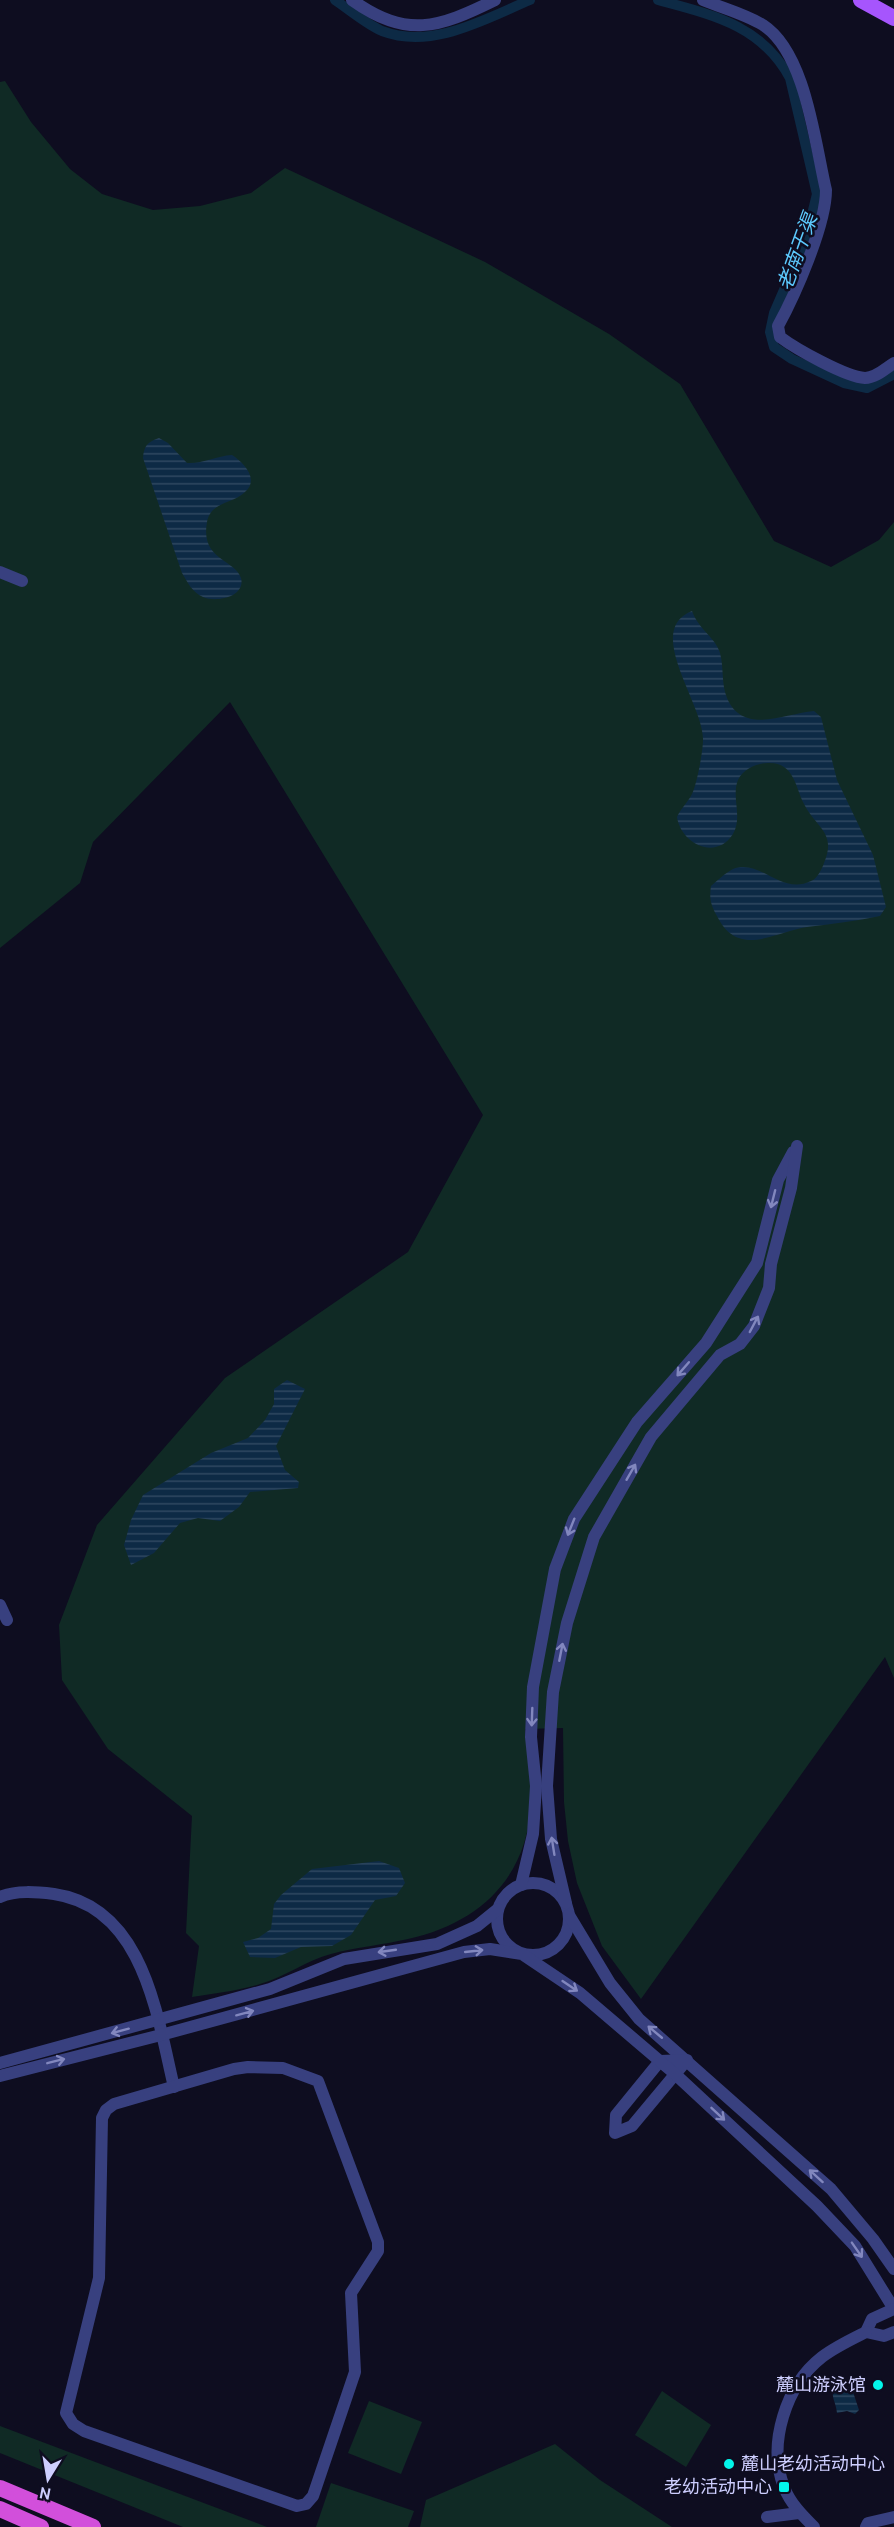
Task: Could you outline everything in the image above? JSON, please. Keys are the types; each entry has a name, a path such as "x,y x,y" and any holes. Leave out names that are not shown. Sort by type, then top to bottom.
{"highway":[{"path":"0,2488 93,2527"},
{"path":"0,2509 41,2527"}],"main road":[{"path":"861,0 894,18"}],"street":[{"path":"352,0 377,18 408,27 458,18 495,0"},
{"path":"703,0 764,26 782,44 800,79 826,190 826,206 816,235 778,326 780,338 795,348 854,376 867,378 894,363"},
{"path":"0,572 22,581"},
{"path":"0,2076 161,2036 439,1958 490,1949 536,1955 556,1947 568,1929 568,1909 551,1839 541,1786 531,1737 533,1687 555,1569 574,1519 637,1422 706,1343 757,1263 778,1180 797,1146 791,1188 771,1264 769,1288 754,1326 740,1344 720,1355 651,1437 594,1537 567,1623 553,1692 541,1786 533,1834 521,1885"},
{"path":"0,1605 7,1620"},
{"path":"0,2062 270,1989 344,1959 437,1944 477,1926 498,1909 511,1890 521,1885 534,1883 547,1886 558,1892 594,1958 639,2019 831,2189 873,2238 894,2269"},
{"path":"0,1897 7,1894 37,1892 62,1895 91,1906 113,1923 137,1961 152,1991 174,2087"},
{"path":"498,1909 496,1923 501,1936 510,1947 580,1993 675,2074 817,2206 855,2246 894,2309 872,2319 866,2332 821,2357 790,2397 782,2420 779,2464 784,2487 799,2513 814,2527"},
{"path":"437,1944 439,1958"},
{"path":"270,1989 274,2005"},
{"path":"687,2060 632,2126 615,2133 616,2115 660,2061 687,2060"},
{"path":"248,2067 283,2068 318,2081 378,2241 378,2251 351,2293 356,2363 353,2384 313,2496 306,2504 297,2506 84,2431 73,2424 66,2413 99,2278 102,2118 105,2110 114,2104 174,2087 248,2067"},
{"path":"866,2332 884,2336 894,2332"},
{"path":"775,2527 767,2517 799,2513"},
{"path":"866,2527 868,2523 894,2517"}],"green space":[{"path":"5,81 31,122 70,169 102,194 153,210 200,206 251,193 285,168 485,262 609,334 680,384 774,541 831,567 879,540 894,522 894,1678 885,1657 641,1999 602,1946 577,1883 568,1841 564,1802 563,1728 525,1729 531,1793 528,1829 521,1853 510,1874 495,1893 478,1908 434,1932 331,1954 269,1981 235,1990 192,1997 199,1946 186,1933 192,1816 108,1749 62,1680 59,1625 97,1525 225,1378 408,1252 483,1115 230,702 93,842 80,883 0,948 0,82"},
{"path":"662,2391 711,2425 686,2467 635,2435"},
{"path":"369,2401 422,2422 401,2474 348,2453"},
{"path":"0,2426 267,2527 183,2527 0,2453"},
{"path":"555,2444 600,2480 672,2527 420,2527 426,2500"},
{"path":"331,2483 414,2511 408,2527 316,2527"}],"water":[{"path":"159,438 168,443 187,463 232,455 248,471 251,482 245,492 218,506 209,515 207,522 206,535 213,551 238,572 241,578 239,590 229,597 209,599 199,595 188,584 182,573 143,458 147,445"},
{"path":"692,611 718,648 725,693 734,710 743,716 766,720 814,711 821,717 837,780 873,855 886,907 880,916 807,927 758,940 746,940 735,937 717,916 711,902 711,886 733,869 752,868 780,881 800,884 813,880 819,874 828,844 827,837 804,804 792,776 783,766 777,764 755,765 740,776 736,787 736,827 726,842 718,847 700,846 685,835 680,827 677,817 694,789 703,745 701,725 674,651 673,634 678,621"},
{"path":"287,1380 305,1389 276,1446 285,1470 299,1482 298,1488 250,1492 239,1507 220,1521 198,1518 180,1523 154,1553 131,1565 124,1545 131,1520 143,1495 211,1453 248,1438 265,1420 274,1404 274,1389"},
{"path":"379,1861 399,1868 405,1883 396,1896 375,1900 351,1935 332,1946 301,1947 275,1958 250,1957 243,1942 258,1938 271,1929 274,1904 281,1895 312,1869"},
{"path":"839,2383 852,2389 859,2410 855,2414 847,2411 837,2413 833,2390"}],"waterway":[{"name":"老南干渠","path":"335,0 382,31 401,36 420,37 458,30 530,0"},
{"name":"老南干渠","path":"658,0 716,17 750,34 778,60 790,78 817,194 806,239 774,313 770,332 774,347 792,359 844,383 867,388 894,374"}],"place":[{"name":"麓山游泳馆","path":"878,2385"},
{"name":"麓山老幼活动中心","path":"729,2464"},
{"name":"老幼活动中心","path":"784,2487"}]}
